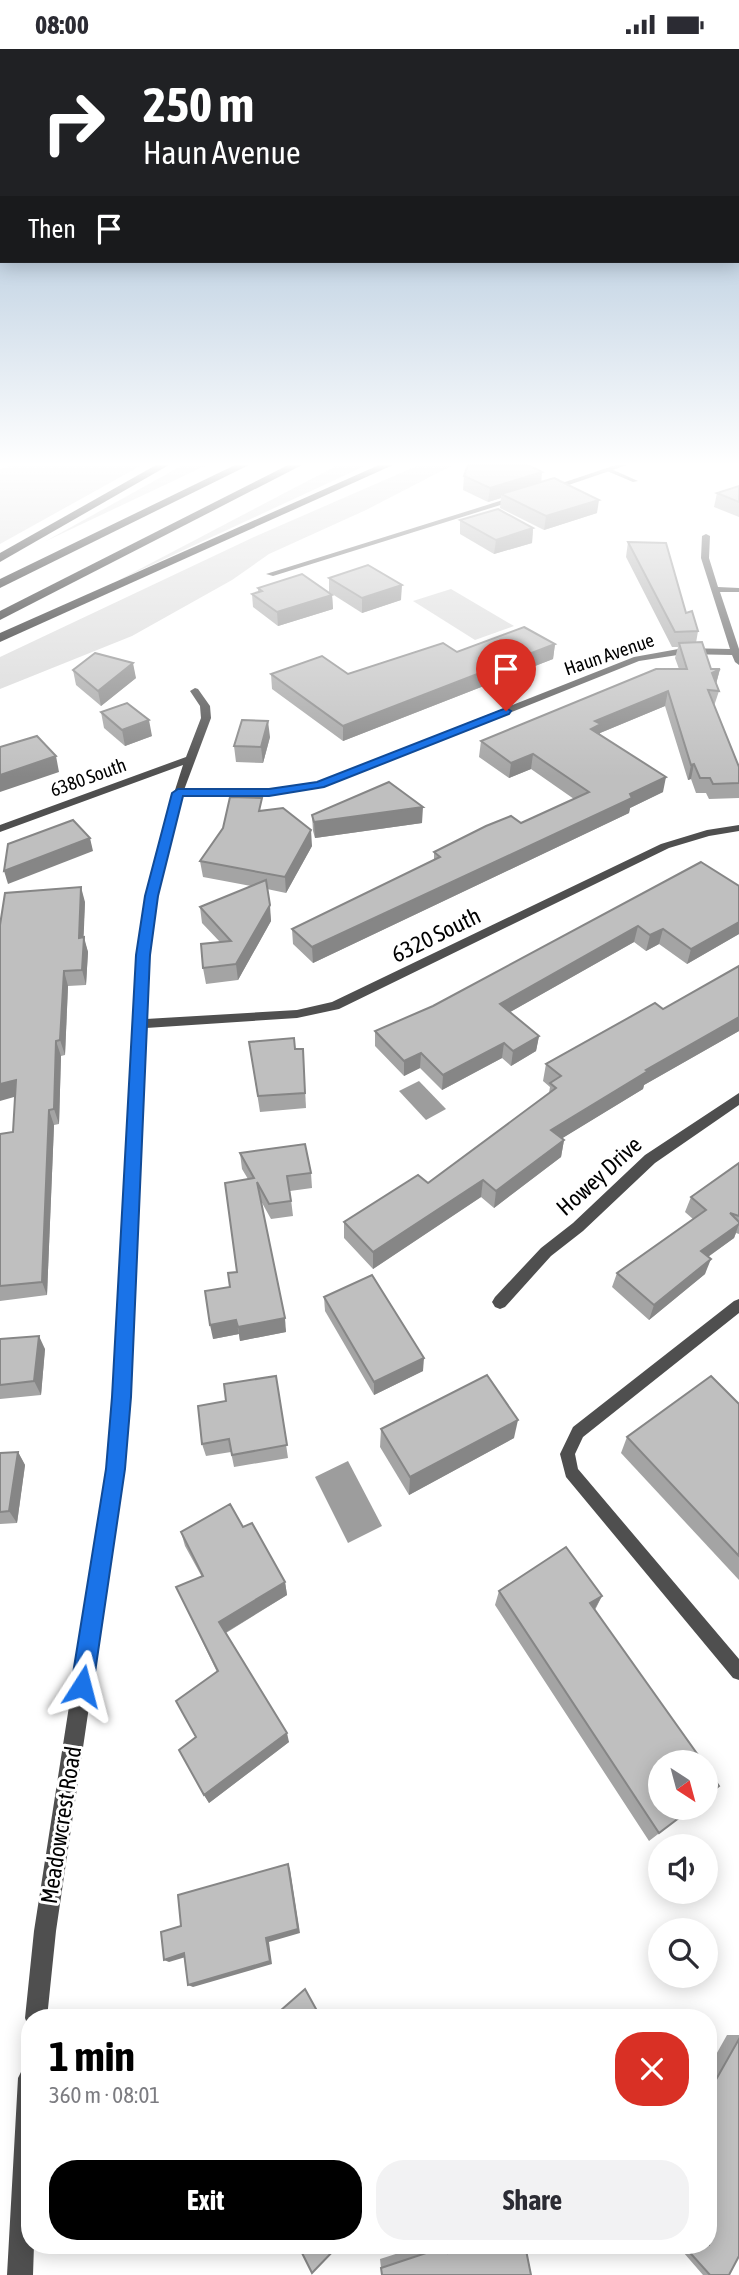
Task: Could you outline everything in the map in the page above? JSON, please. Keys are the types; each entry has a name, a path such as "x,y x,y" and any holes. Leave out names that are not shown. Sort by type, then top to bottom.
{"highway":[{"path":"0,584 31,569"},
{"path":"0,616 93,569"},
{"path":"0,638 155,569"}],"street":[{"path":"270,575 290,569"},
{"path":"708,569 739,662"},
{"path":"714,589 739,590"},
{"name":"Haun Avenue","path":"178,793 259,793 320,785 637,659 671,652 735,652"},
{"name":"Meadowcrest Road","path":"37,2009 45,1931 115,1469 125,1345 138,1024 147,925 178,793 207,712 195,691"},
{"name":"6380 South","path":"0,829 189,759"},
{"name":"6320 South","path":"138,1024 298,1014 335,1006 665,846 707,833 739,828"},
{"name":"Howey Drive","path":"500,1302 546,1252 578,1227 650,1159 739,1098"},
{"path":"20,2275 21,2254"}],"lane":[{"path":"739,1305 578,1432 567,1454 571,1472 608,1520 739,1672"}],"shaded area":[{"path":"187,569 248,569 132,636 0,689 0,657"},
{"path":"451,589 514,626 475,640 413,601"},
{"path":"419,1081 446,1109 426,1120 399,1091"},
{"path":"348,1461 382,1526 348,1543 315,1477"}],"building":[{"path":"356,569 375,569 402,585 362,598 329,578"},
{"path":"642,569 673,569 686,613 692,611 698,631 675,632"},
{"path":"302,574 332,595 277,612 252,594 262,591 258,588"},
{"path":"524,627 555,644 343,726 271,674 322,656 348,674 443,643 457,652"},
{"path":"702,642 711,669 720,669 712,673 719,691 708,690 739,767 739,783 713,784 710,778 700,778 694,764 691,765 668,691 595,721 601,724 591,729 666,777 630,794 632,798 312,947 292,929 440,857 434,852 486,826 511,816 521,823 589,792 533,754 511,763 481,741 656,669 687,669 679,643"},
{"path":"95,653 133,663 98,691 73,670"},
{"path":"127,703 149,720 122,730 101,712"},
{"path":"242,720 268,721 261,747 234,746"},
{"path":"37,736 56,756 0,775 0,747"},
{"path":"389,782 423,807 314,822 312,815"},
{"path":"230,797 262,798 259,811 283,808 311,830 285,877 200,861 223,828"},
{"path":"73,820 90,838 4,871 8,844"},
{"path":"701,862 739,886 739,922 691,949 663,929 650,935 638,926 500,1004 539,1036 513,1051 504,1043 443,1075 421,1053 404,1061 375,1031 433,1006"},
{"path":"266,880 270,905 236,964 203,968 201,944 231,941 200,907"},
{"path":"81,887 79,938 84,937 82,970 64,971 60,1040 56,1041 54,1109 49,1110 42,1282 0,1286 0,1134 13,1132 16,1080 0,1084 0,925 5,893"},
{"path":"739,966 739,1017 646,1070 648,1071 551,1130 564,1140 496,1191 483,1180 373,1252 344,1222 418,1175 428,1183 556,1088 550,1083 561,1076 546,1064 655,1003 663,1009"},
{"path":"294,1038 295,1049 303,1049 305,1093 258,1096 249,1042"},
{"path":"305,1144 311,1173 287,1176 291,1201 269,1204 257,1182 285,1318 238,1327 236,1320 210,1325 205,1291 230,1287 228,1273 237,1272 225,1183 254,1178 240,1153"},
{"path":"739,1163 739,1216 730,1213 739,1224 701,1251 711,1259 654,1305 617,1273 706,1210 691,1197"},
{"path":"372,1275 424,1358 374,1382 324,1297"},
{"path":"39,1336 34,1381 0,1385 0,1339"},
{"path":"487,1375 518,1420 410,1477 381,1429"},
{"path":"276,1376 287,1445 232,1455 229,1439 202,1444 198,1406 226,1401 224,1384"},
{"path":"711,1376 739,1404 739,1556 627,1437"},
{"path":"18,1452 9,1511 0,1512 0,1453"},
{"path":"230,1504 243,1527 252,1523 285,1582 219,1622 287,1733 204,1795 179,1750 196,1737 176,1701 218,1671 176,1587 203,1576 181,1532"},
{"path":"566,1547 602,1596 590,1603 694,1750 648,1750 648,1816 499,1591"},
{"path":"650,1820 676,1820 659,1833"},
{"path":"288,1864 298,1929 266,1938 270,1961 188,1985 184,1953 164,1960 161,1932 181,1926 178,1895"},
{"path":"305,1989 316,2009 282,2009"},
{"path":"739,2039 739,2256 729,2275 710,2275 691,2254 717,2254 717,2078"},
{"path":"302,2254 330,2254 312,2273"},
{"path":"423,2254 527,2254 531,2275 382,2275 381,2268"}],"route":[{"path":"82,1686 115,1469 122,1397 139,989 152,896 178,793 269,793 320,785 506,711"}]}
